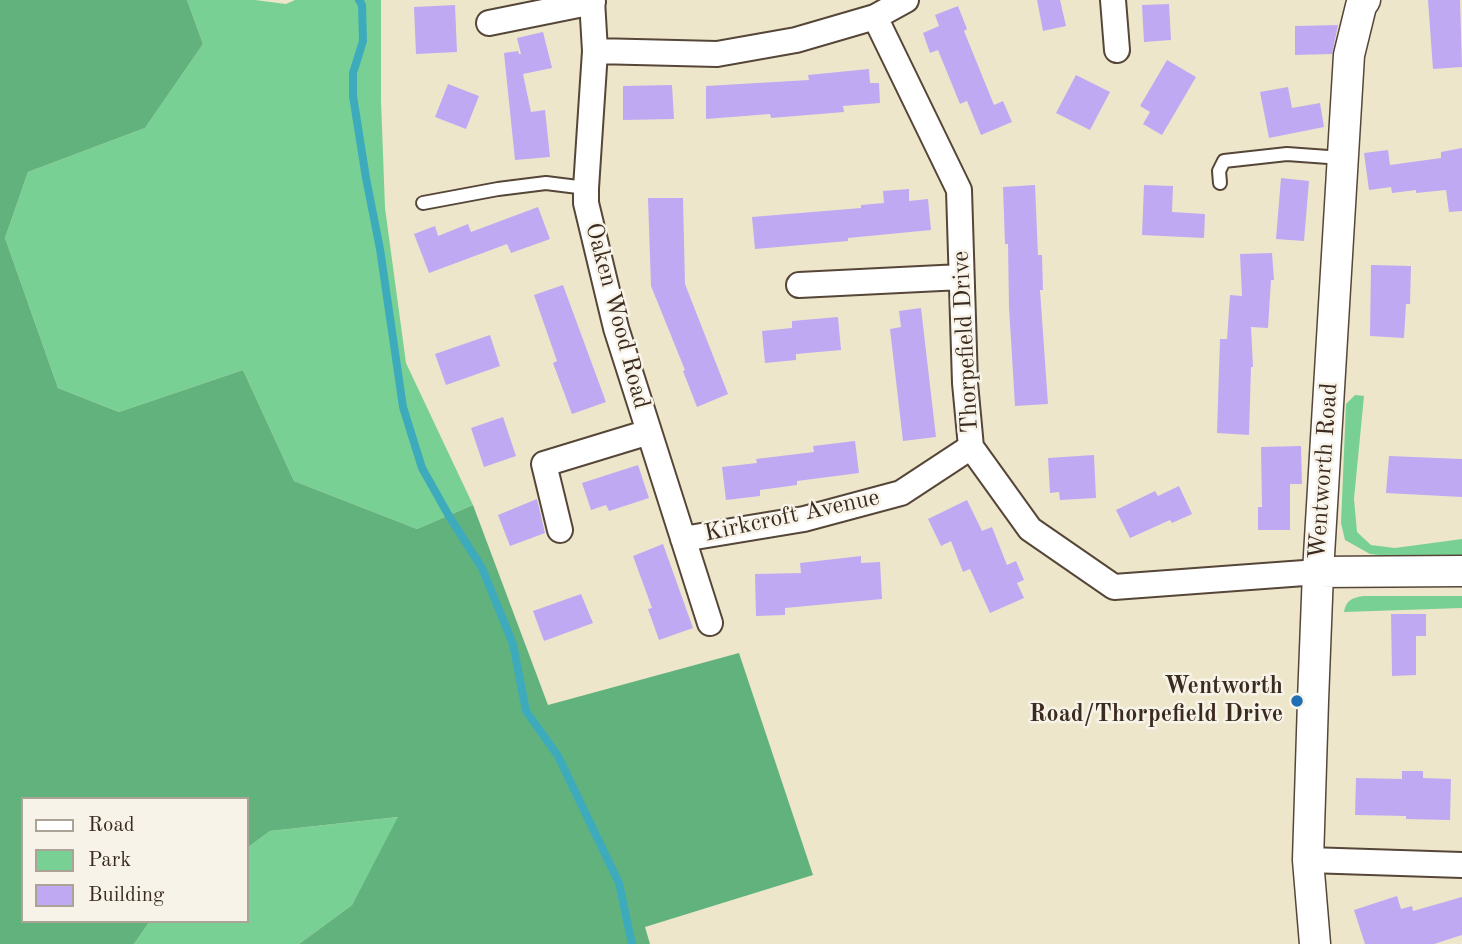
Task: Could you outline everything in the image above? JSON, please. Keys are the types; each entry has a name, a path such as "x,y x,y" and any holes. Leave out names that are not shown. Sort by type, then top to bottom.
{"street":[{"path":"595,51 717,54 796,40 875,17 906,0"},
{"path":"1113,0 1117,50"},
{"name":"Wentworth Road","path":"1315,944 1308,860 1318,572 1349,55 1361,6 1365,0"},
{"path":"489,23 593,1"},
{"name":"Oaken Wood Road","path":"593,1 595,51 586,203 616,328 709,623"},
{"name":"Thorpefield Drive","path":"875,17 959,190 965,383 971,446 1030,529 1114,587 1318,572"},
{"path":"800,285 961,277"},
{"path":"560,530 544,464 649,432"},
{"name":"Kirkcroft Avenue","path":"683,539 804,519 901,493 971,446"},
{"path":"1318,572 1462,571"},
{"path":"1308,860 1462,865"}],"lane":[{"path":"1220,183 1219,171 1224,161 1287,154 1343,158"},
{"path":"423,203 546,183 586,188"}],"green space":[{"path":"0,0 187,0 203,44 145,128 28,172 5,238 58,388 119,412 243,370 294,481 417,529 473,505 548,705 739,653 813,875 645,927 650,944 299,944 352,905 398,817 270,831 248,847 248,797 21,797 21,923 149,923 134,944 0,944"},
{"path":"187,0 255,0 286,4 295,0 381,0 385,208 406,363 473,505 417,529 294,481 243,370 119,412 58,388 5,238 28,172 145,128 203,44"},
{"path":"1355,395 1364,396 1354,499 1357,532 1371,545 1395,548 1462,539 1462,556 1397,557 1370,554 1345,540 1341,523 1346,404"},
{"path":"1363,596 1462,596 1462,608 1344,612 1350,600"},
{"path":"399,817 352,905 299,944 134,944 149,923 248,923 248,847 270,831"}],"building":[{"path":"1037,0 1060,0 1066,26 1043,31"},
{"path":"1428,0 1460,0 1462,67 1433,69"},
{"path":"1169,4 1171,40 1144,42 1142,5"},
{"path":"455,5 457,52 416,54 414,7"},
{"path":"958,6 967,29 964,31 994,105 1003,101 1012,122 981,135 967,101 960,104 938,50 930,53 923,33 939,26 935,15"},
{"path":"1338,25 1332,54 1295,55 1295,26"},
{"path":"543,32 552,68 523,74 531,112 545,110 550,157 515,160 504,53 518,51 521,54 517,38"},
{"path":"1167,60 1196,77 1162,135 1143,124 1150,112 1140,106"},
{"path":"869,69 870,83 879,83 880,103 843,106 844,112 771,118 770,114 706,119 706,86 809,80 808,75"},
{"path":"1076,75 1110,92 1090,130 1056,113"},
{"path":"448,84 479,96 466,129 435,117"},
{"path":"672,85 674,119 623,120 623,86"},
{"path":"1288,87 1292,108 1320,103 1324,127 1269,138 1260,92"},
{"path":"1462,148 1462,211 1449,212 1446,190 1392,193 1391,187 1369,190 1364,153 1388,150 1390,165 1441,158 1441,152"},
{"path":"1281,178 1309,181 1304,241 1276,239"},
{"path":"1035,185 1038,255 1042,255 1043,290 1040,290 1048,404 1015,406 1003,187"},
{"path":"1144,185 1173,186 1172,212 1205,214 1204,238 1142,235"},
{"path":"909,189 909,201 928,199 931,230 755,249 752,217 861,208 861,205 884,203 883,191"},
{"path":"648,198 683,198 685,284 728,394 697,407 651,286"},
{"path":"538,207 550,239 511,253 507,244 429,273 414,234 435,226 438,236 468,224 471,232"},
{"path":"1272,253 1274,280 1271,280 1268,328 1251,327 1253,367 1249,435 1217,433 1220,339 1227,339 1230,295 1242,296 1240,254"},
{"path":"1371,265 1411,266 1410,304 1406,304 1404,338 1370,336"},
{"path":"563,285 606,402 572,414 553,363 557,361 534,295"},
{"path":"921,308 936,437 903,441 890,329 901,327 899,311"},
{"path":"838,317 841,350 796,354 796,360 765,363 762,331 792,328 792,321"},
{"path":"490,335 500,366 446,385 435,354"},
{"path":"503,417 516,456 484,467 471,428"},
{"path":"855,441 859,473 797,481 797,485 760,490 760,496 726,500 722,467 757,463 756,459 814,452 813,446"},
{"path":"1301,446 1302,484 1290,484 1290,530 1258,530 1258,507 1262,507 1261,447"},
{"path":"1094,455 1096,498 1060,500 1059,492 1050,493 1048,458"},
{"path":"1389,456 1462,459 1462,497 1386,493"},
{"path":"638,465 649,498 609,511 606,505 591,510 582,483"},
{"path":"1179,486 1192,514 1172,523 1170,520 1130,538 1116,510 1155,491 1158,496"},
{"path":"537,499 545,533 510,546 498,515"},
{"path":"967,500 982,531 992,527 1007,565 1016,561 1024,580 1017,583 1024,598 990,613 970,569 963,572 951,541 941,546 928,519"},
{"path":"663,544 693,628 659,640 648,609 652,608 633,556"},
{"path":"861,556 861,563 880,562 882,599 785,608 785,615 756,616 755,574 801,573 800,563"},
{"path":"581,594 593,623 544,641 533,611"},
{"path":"1391,614 1426,614 1426,636 1416,636 1416,675 1392,676"},
{"path":"1402,771 1423,771 1423,778 1451,779 1450,820 1355,815 1356,778 1402,779"},
{"path":"1397,896 1401,909 1412,906 1413,911 1462,897 1462,935 1434,944 1365,944 1354,910"}],"waterway":[{"path":"359,0 362,5 363,41 353,73 353,96 380,249 403,407 422,468 482,568 513,644 526,711 558,756 619,883 632,944"}],"place":[{"name":"Wentworth Road/Thorpefield Drive","path":"1297,701"}]}
